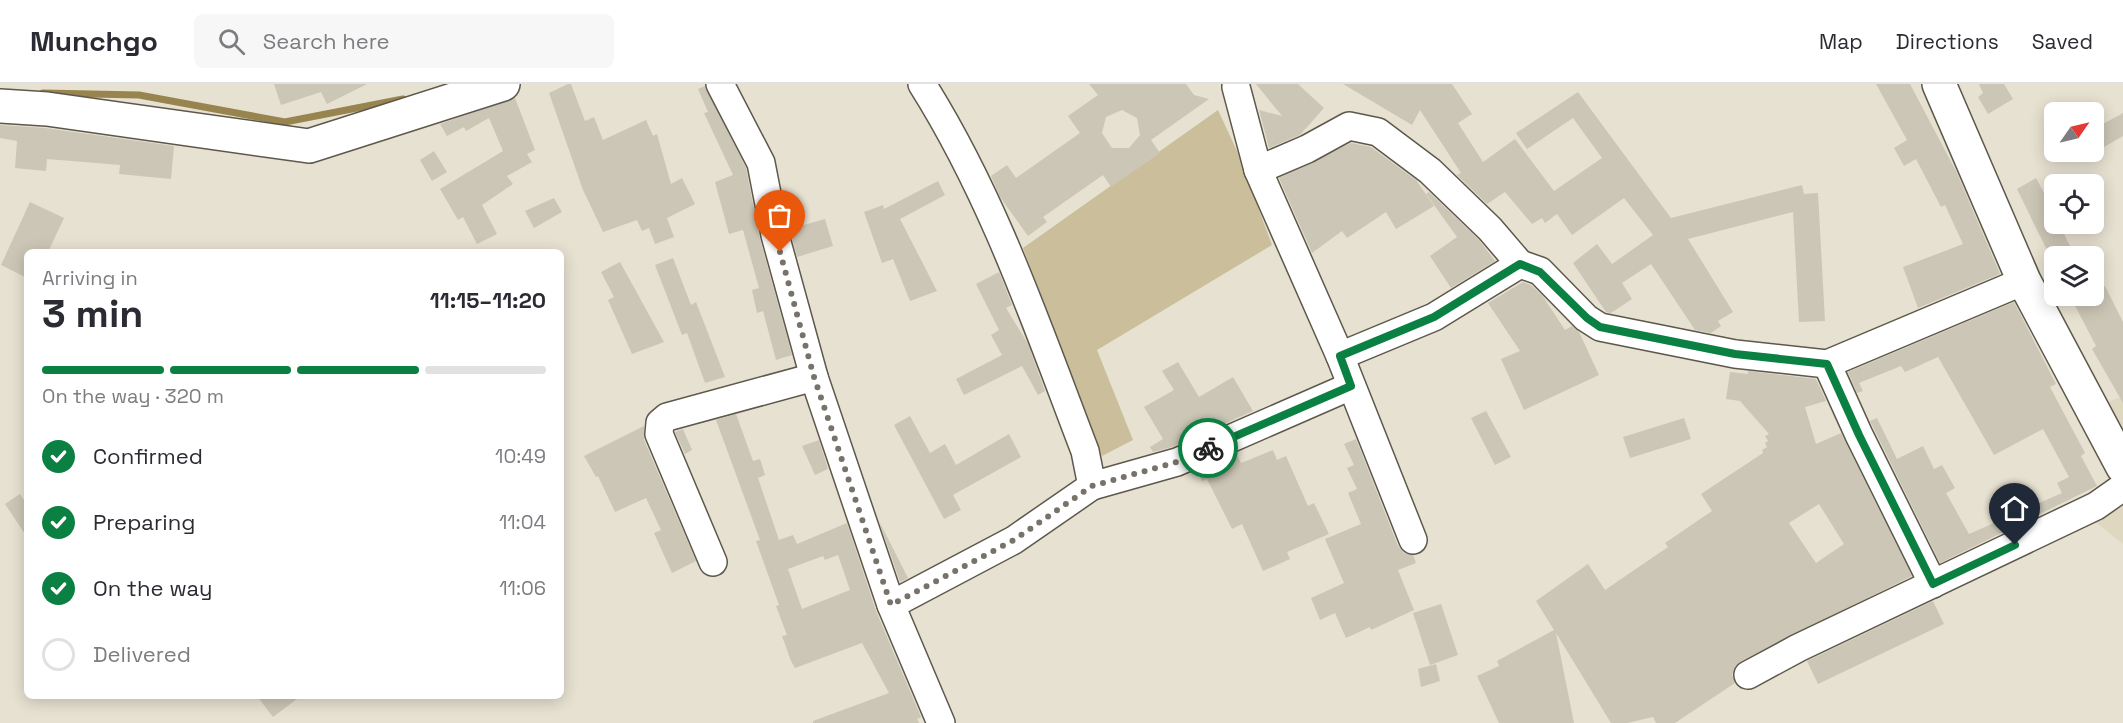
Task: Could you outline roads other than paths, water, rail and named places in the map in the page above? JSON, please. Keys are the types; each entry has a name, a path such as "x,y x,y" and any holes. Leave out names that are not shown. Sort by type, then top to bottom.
{"street":[{"path":"0,106 47,109 309,146 502,84"},
{"path":"720,84 761,163 775,235 814,377 891,605 942,723"},
{"path":"922,84 953,133 999,228 1085,451 1092,486"},
{"path":"1939,84 2024,281 2123,467"},
{"path":"1236,87 1258,170 1340,356 1413,540"},
{"path":"1258,170 1307,149 1348,126 1378,132 1430,171 1490,229 1520,264 1540,272 1587,318 1600,327 1735,354 1827,364 2024,281"},
{"path":"1340,356 1434,317 1520,264"},
{"path":"1827,364 1859,435 1933,584"},
{"path":"713,562 659,434 660,423 667,417 814,377"},
{"path":"891,605 1014,540 1092,486 1177,462 1351,386"},
{"path":"1748,675 1798,648 2096,506 2123,487"}],"waterway":[{"path":"43,93 139,95 285,122 403,99"}]}
